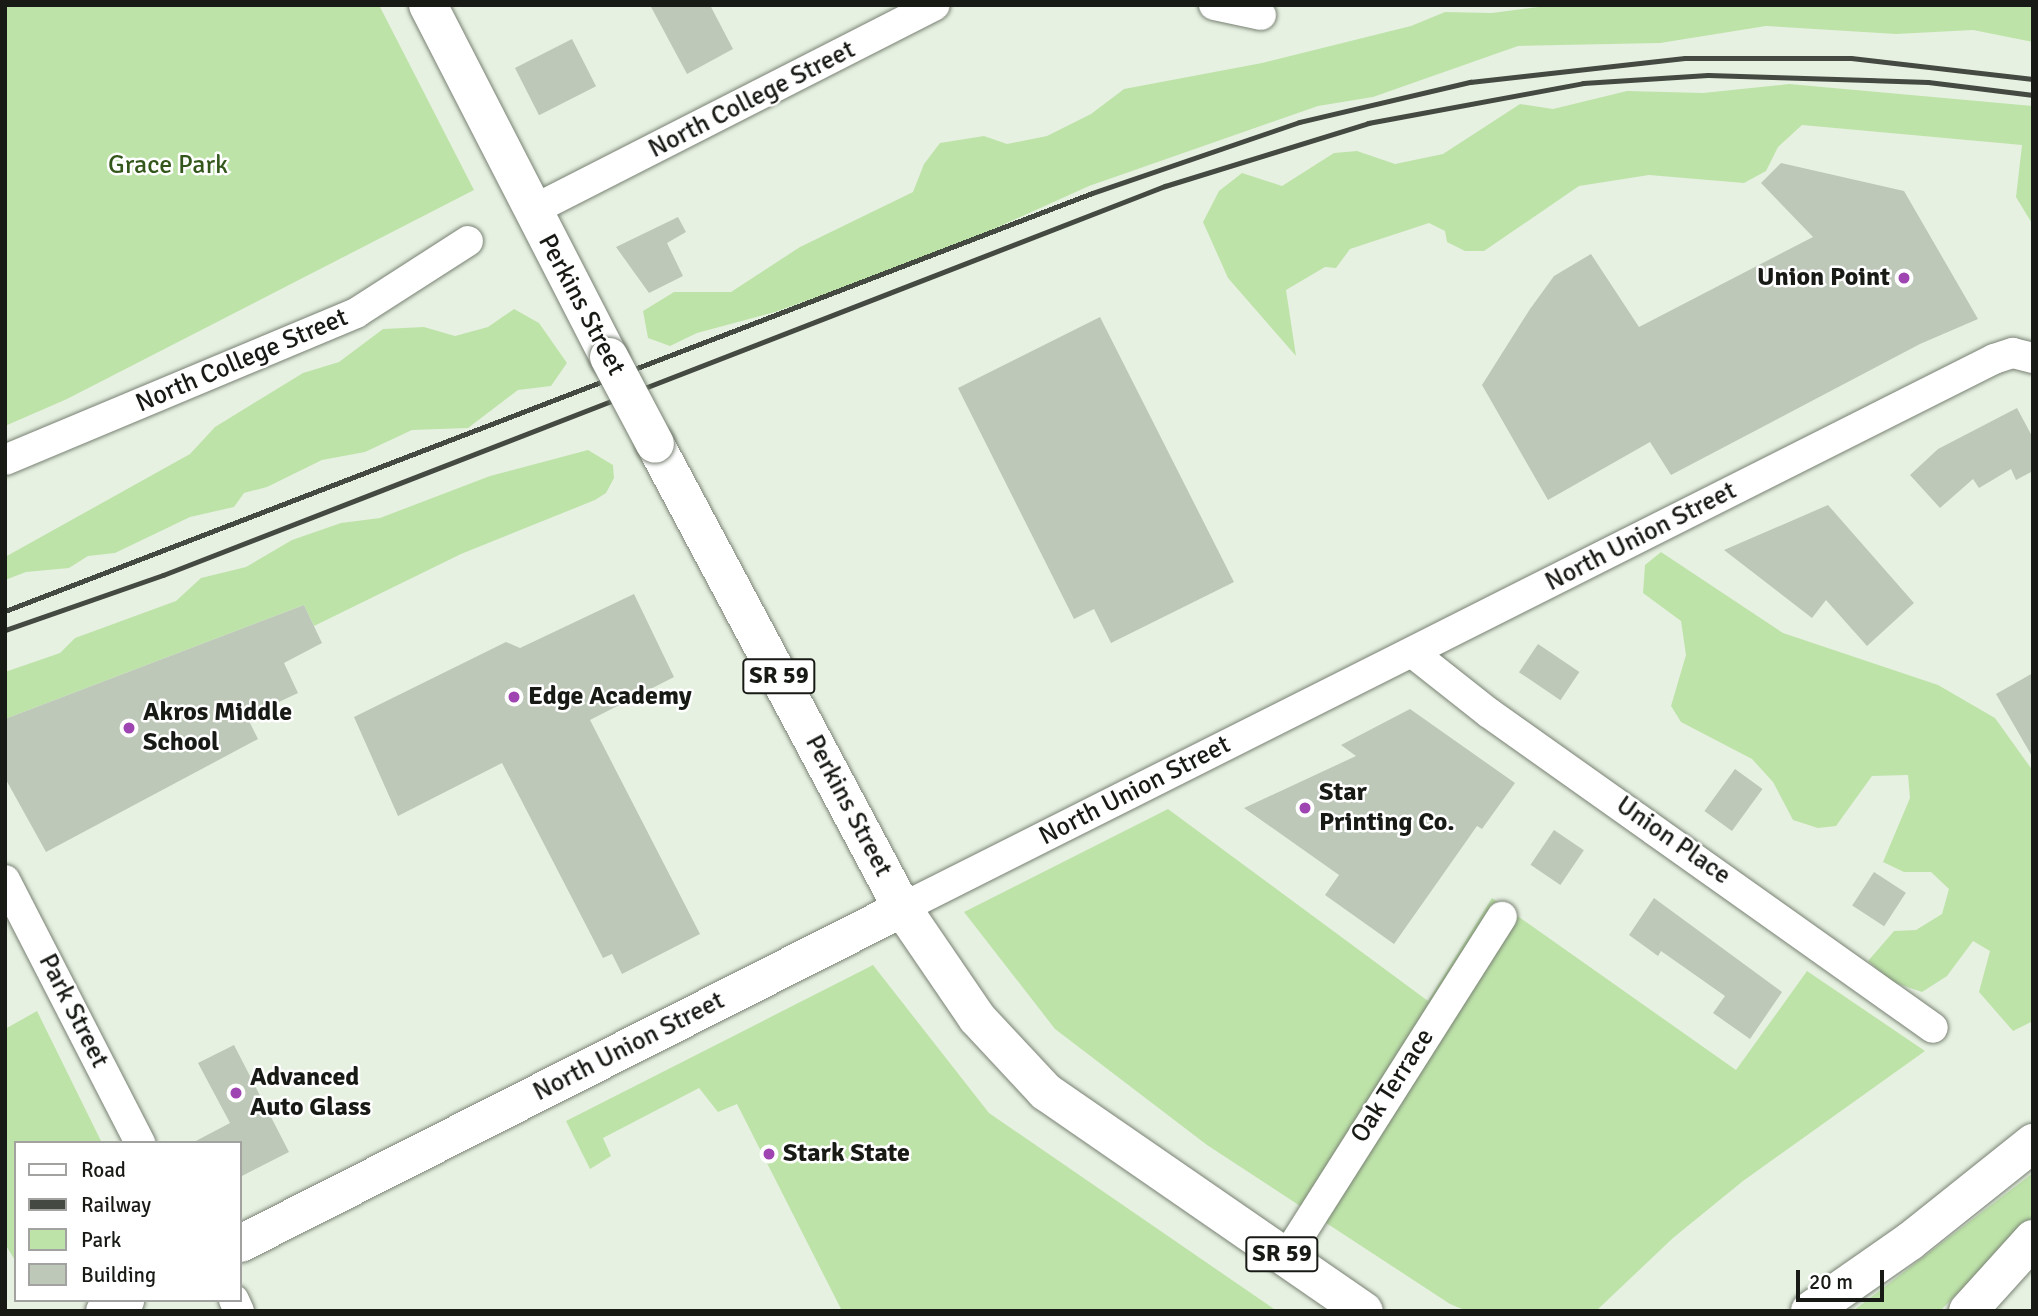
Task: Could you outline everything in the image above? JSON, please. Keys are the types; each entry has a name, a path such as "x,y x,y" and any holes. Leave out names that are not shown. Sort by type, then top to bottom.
{"main road":[{"name":"Perkins Street","path":"428,5 531,211 902,908 977,1018 1046,1092 1364,1311"},
{"path":"1810,1311 1909,1242 2033,1143"},
{"path":"1968,1311 2033,1239"}],"street":[{"name":"North College Street","path":"531,211 935,5"},
{"path":"1214,5 1261,15"},
{"name":"North College Street","path":"5,460 356,313 468,241"},
{"name":"North Union Street","path":"242,1242 1994,359 2013,353 2033,358"},
{"name":"Union Place","path":"1413,653 1489,713 1933,1028"},
{"name":"Park Street","path":"5,880 139,1141"},
{"name":"Oak Terrace","path":"1286,1256 1503,917"},
{"path":"104,1311 121,1302"}],"green space":[{"name":"Grace Park","path":"5,5 379,5 474,190 67,399 5,426"},
{"path":"1554,5 2033,5 2033,42 1973,30 1896,34 1766,26 1660,43 1518,46 1373,97 1318,106 1089,186 947,250 775,312 697,333 670,346 648,338 643,311 674,292 731,292 800,247 913,192 924,164 940,143 984,136 1007,144 1047,136 1091,114 1124,89 1262,63 1411,26 1445,12 1492,13"},
{"path":"1789,84 2033,106 2033,225 2016,197 2022,145 1802,125 1778,147 1766,171 1744,183 1649,175 1579,186 1484,251 1465,251 1447,242 1445,231 1429,223 1350,249 1336,268 1325,267 1286,290 1296,356 1228,278 1203,222 1219,191 1242,173 1282,186 1334,153 1357,151 1395,164 1443,154 1520,104 1553,109 1627,91 1703,93"},
{"path":"514,309 539,323 567,363 551,386 518,390 468,428 412,430 365,452 322,460 267,487 244,493 234,507 190,517 115,553 88,556 69,568 26,572 5,580 5,557 190,454 215,427 303,373 339,362 383,329 424,327 455,336 488,327"},
{"path":"588,450 613,465 614,478 606,493 595,500 461,554 314,626 304,605 5,719 5,672 60,653 75,638 176,601 201,578 246,567 292,540 341,523 380,518 490,476"},
{"path":"1661,552 1783,633 1938,685 1995,718 2033,771 2033,1021 2013,1031 1979,992 1990,951 1973,941 1947,976 1922,992 1893,982 1868,961 1894,931 1916,930 1942,914 1949,889 1931,872 1904,872 1883,862 1910,798 1908,775 1872,776 1836,826 1818,828 1793,820 1773,782 1752,759 1681,722 1671,706 1686,655 1681,621 1643,593 1645,565"},
{"path":"1168,809 1428,1001 1492,898 1736,1070 1807,971 1925,1051 1743,1181 1673,1238 1596,1311 1467,1311 1450,1304 1207,1145 1055,1029 964,912"},
{"path":"873,965 989,1113 1277,1311 842,1311 737,1104 718,1112 699,1088 603,1138 611,1156 590,1169 566,1121"},
{"path":"37,1011 101,1141 14,1141 14,1259 5,1244 5,1029"},
{"path":"2033,1173 2033,1217 1940,1311 1853,1311"}],"building":[{"path":"650,5 710,5 733,49 687,74"},
{"path":"572,39 596,86 539,115 515,68"},
{"path":"1781,163 1904,191 1978,319 1920,344 1671,475 1650,442 1548,500 1482,385 1530,309 1554,276 1591,254 1639,327 1813,237 1761,183"},
{"path":"678,217 686,232 667,243 683,276 649,293 616,247"},
{"path":"1100,317 1234,582 1111,643 1094,609 1074,619 958,388"},
{"path":"2017,408 2033,438 2033,471 2016,480 2011,469 1979,488 1973,479 1940,508 1910,475 1938,449"},
{"path":"1828,505 1914,603 1867,646 1826,600 1812,618 1724,550"},
{"path":"634,594 674,677 590,720 700,934 622,974 612,954 603,958 502,763 398,816 354,717 506,642 520,648"},
{"name":"Akros Middle School","path":"304,605 322,643 284,663 298,693 247,717 258,739 46,852 5,778 5,719"},
{"path":"1538,644 1579,672 1560,700 1519,672"},
{"path":"2033,673 2033,758 1996,694"},
{"path":"1410,709 1515,783 1482,829 1477,826 1394,944 1325,895 1339,875 1244,808 1356,756 1341,745"},
{"path":"1735,769 1763,789 1732,831 1704,811"},
{"path":"1554,830 1584,850 1560,885 1531,865"},
{"path":"1874,872 1906,893 1884,926 1852,906"},
{"path":"1654,898 1782,992 1750,1039 1713,1013 1725,996 1661,951 1658,956 1629,935"},
{"name":"Advanced Auto Glass","path":"234,1045 289,1152 242,1176 242,1141 196,1141 230,1123 198,1063"}],"railway":[{"path":"5,611 1092,193 1299,122 1470,82 1685,58 1851,58 2033,79"},
{"path":"5,630 163,575 1165,186 1368,123 1583,83 1708,75 1928,82 2033,95"}],"place":[{"name":"Union Point","path":"1904,278"},
{"name":"Edge Academy","path":"514,697"},
{"name":"Akros Middle School","path":"129,728"},
{"name":"Star Printing Co.","path":"1305,808"},
{"name":"Advanced Auto Glass","path":"236,1093"},
{"name":"Stark State","path":"769,1154"}]}
